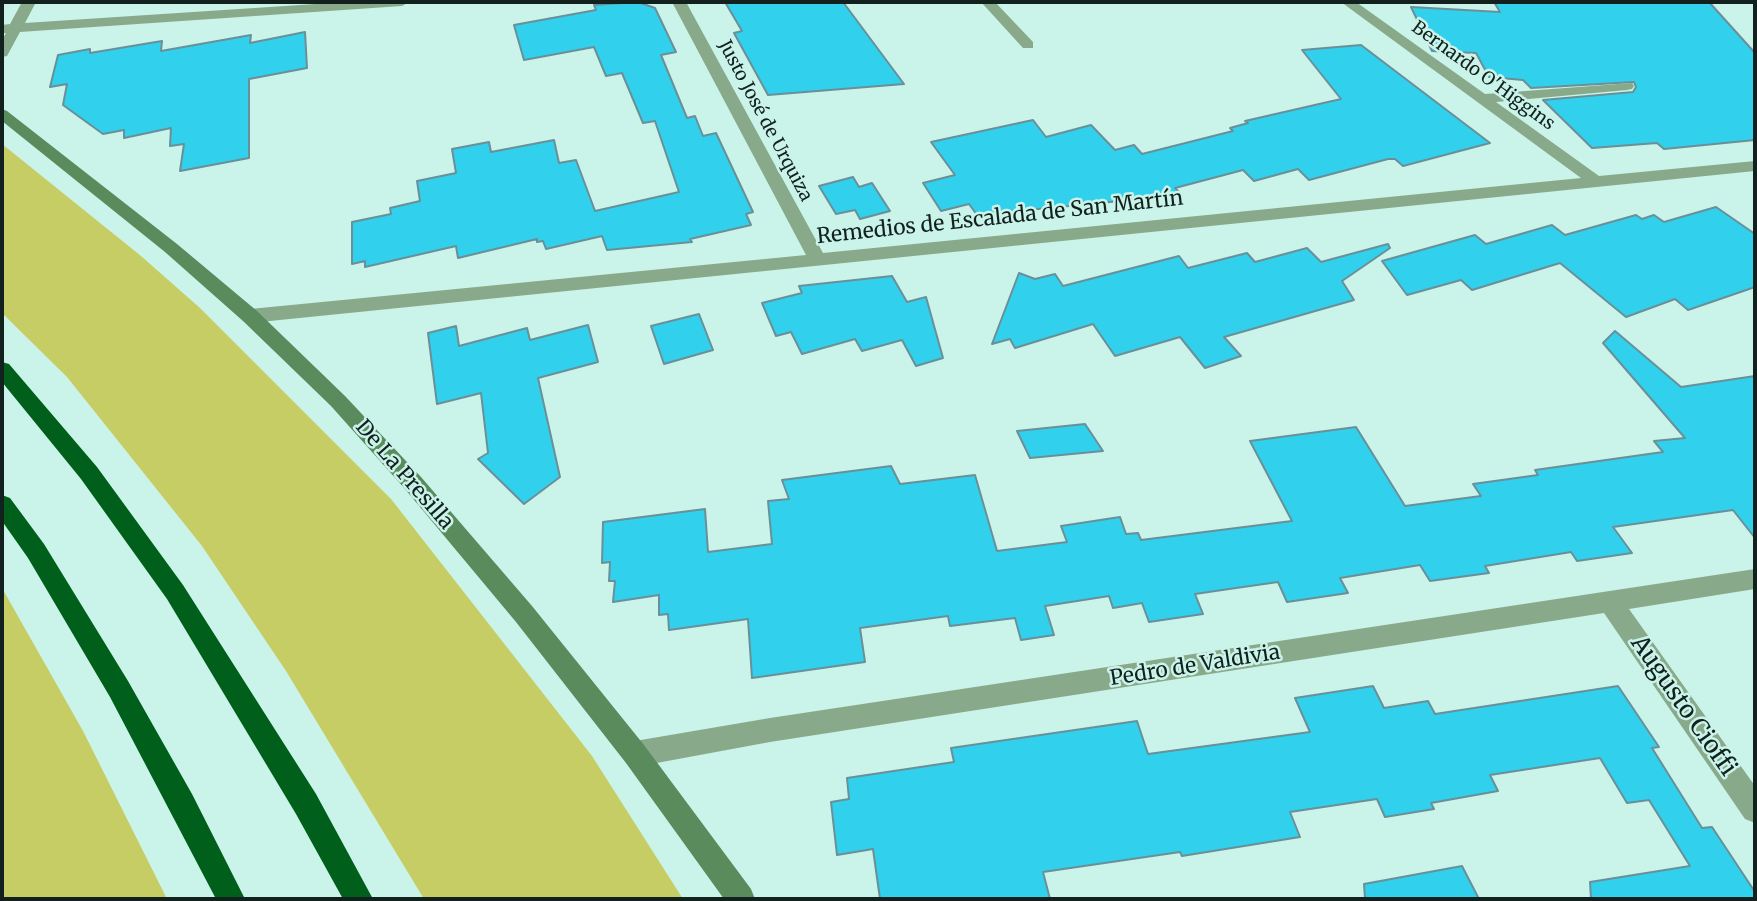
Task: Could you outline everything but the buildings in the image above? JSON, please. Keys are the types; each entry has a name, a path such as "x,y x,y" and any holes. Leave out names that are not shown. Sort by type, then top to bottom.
{"highway":[{"path":"2,369 89,473 182,602 306,804 359,899"},
{"path":"2,504 36,551 119,689 231,899"}],"street":[{"path":"2,53 8,29 29,2"},
{"path":"8,29 402,2"},
{"name":"Justo José de Urquiza","path":"679,2 817,259"},
{"path":"988,2 1028,45"},
{"name":"Bernardo O'Higgins","path":"1348,2 1595,181"},
{"path":"1482,99 1627,86"},
{"name":"De La Presilla","path":"2,114 171,248 250,316 338,401 413,483 524,614 635,754 741,899"},
{"name":"Remedios de Escalada de San Martín","path":"250,316 1755,166"},
{"name":"Pedro de Valdivia","path":"635,754 770,730 1755,579"},
{"name":"Augusto Cioffi","path":"1611,603 1755,809"}],"green space":[{"path":"2,144 141,256 200,308 391,499 592,756 683,899 424,899 286,671 202,546 67,377 2,313"},
{"path":"2,588 83,731 167,899 2,899"}]}
